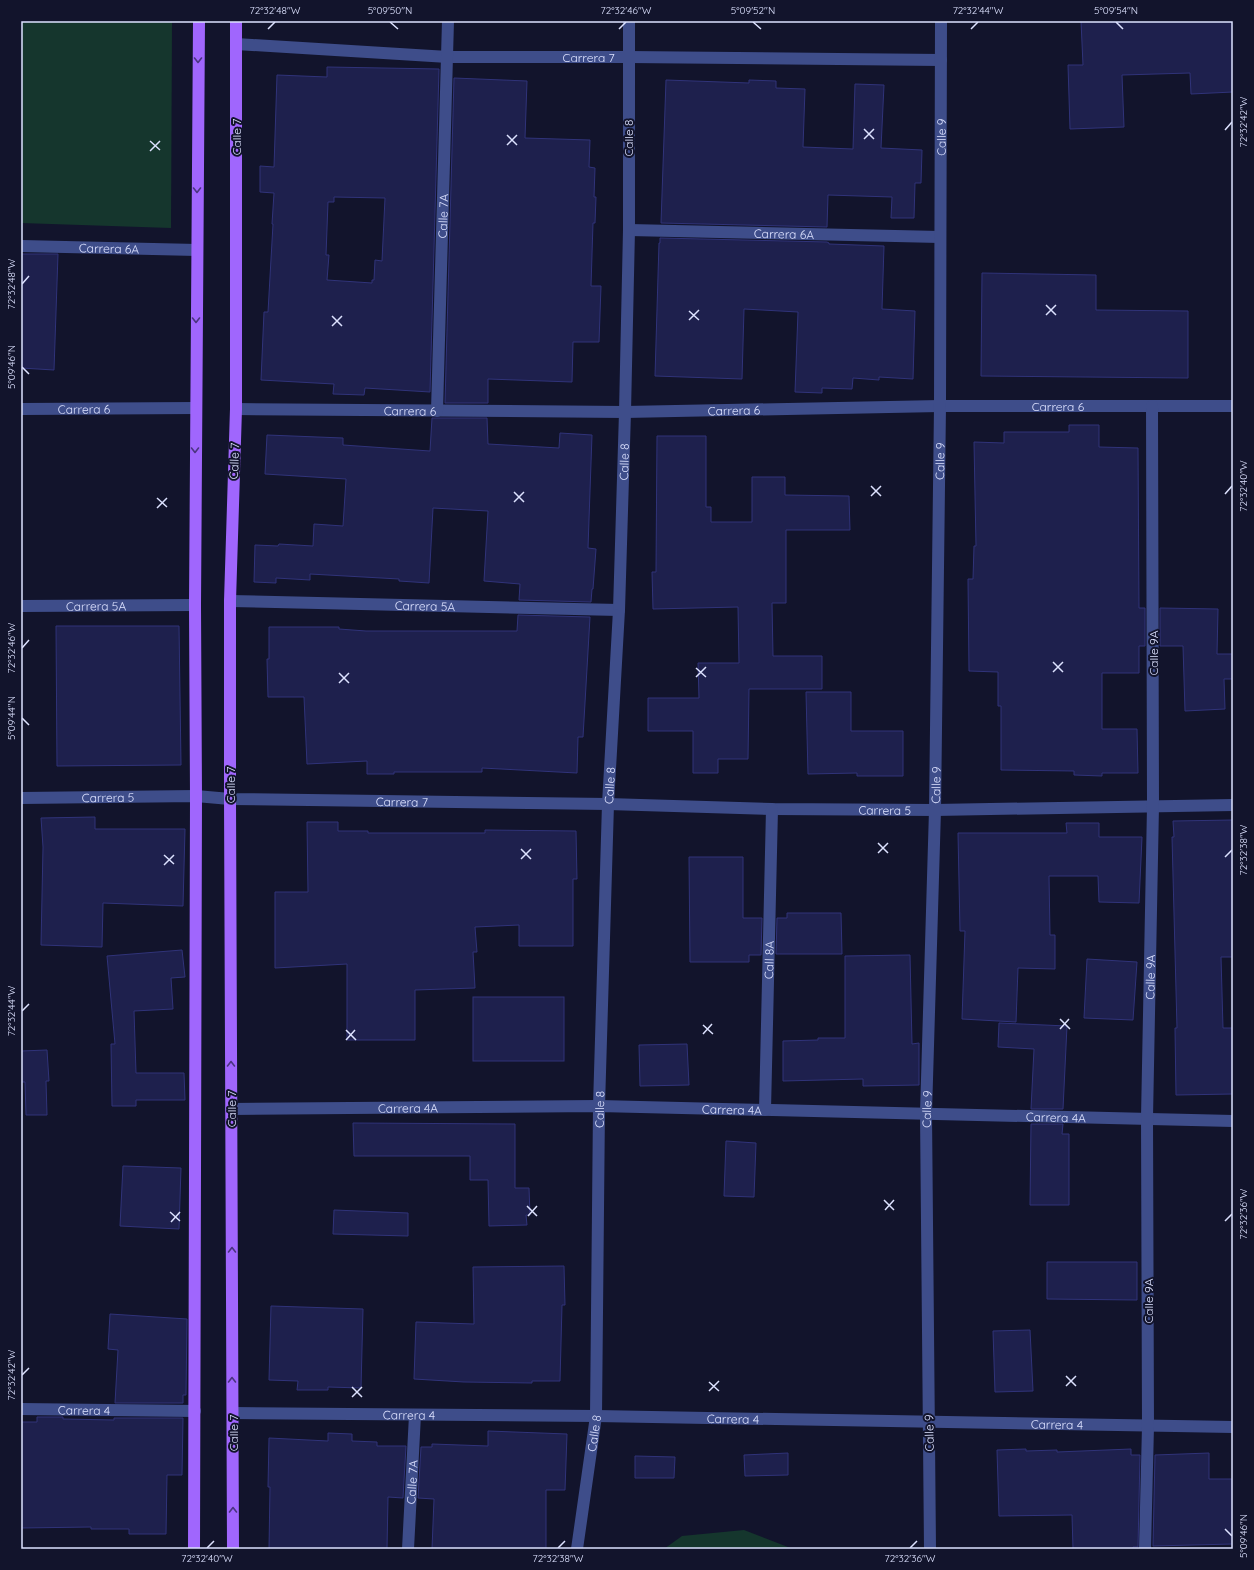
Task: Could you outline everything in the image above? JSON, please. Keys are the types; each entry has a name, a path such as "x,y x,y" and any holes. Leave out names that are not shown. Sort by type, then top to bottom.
{"main road":[{"path":"194,1549 196,796 194,604 199,21"},
{"name":"Calle 7","path":"233,1549 230,601 236,409 236,21"}],"street":[{"name":"Calle 7A","path":"437,411 448,21"},
{"name":"Calle 8","path":"577,1549 596,1416 599,1106 608,804 619,610 626,412 629,230 629,21"},
{"name":"Calle 9","path":"930,1549 926,1113 935,810 940,406 941,21"},
{"name":"Carrera 7","path":"236,44 448,57 941,60"},
{"name":"Carrera 6A","path":"629,230 940,237"},
{"name":"Carrera 6A","path":"21,246 197,250"},
{"name":"Carrera 6","path":"236,409 626,412 940,406 1233,406"},
{"name":"Calle 9A","path":"1145,1549 1148,1426 1147,1118 1153,806 1152,406"},
{"name":"Carrera 6","path":"21,409 196,408"},
{"name":"Carrera 5A","path":"230,601 619,610"},
{"name":"Carrera 5A","path":"21,606 194,604"},
{"name":"Carrera 7","path":"196,796 230,799 608,804"},
{"name":"Carrera 5","path":"21,798 196,796"},
{"name":"Carrera 5","path":"608,804 772,809 935,810 1233,805"},
{"name":"Call 8A","path":"765,1110 772,809"},
{"name":"Carrera 4A","path":"231,1108 599,1106 1233,1121"},
{"name":"Carrera 4","path":"21,1409 195,1411"},
{"name":"Carrera 4","path":"232,1413 596,1416 1233,1427"},
{"name":"Calle 7A","path":"408,1549 415,1415"}],"green space":[{"path":"21,21 172,21 171,228 21,223"},
{"path":"744,1530 793,1549 664,1549 682,1536"}],"building":[{"path":"1081,21 1233,21 1233,92 1191,94 1190,73 1122,75 1124,127 1070,129 1068,65 1083,65"},
{"path":"327,67 439,69 430,392 365,388 364,395 333,394 334,384 261,380 264,312 268,312 274,193 260,192 260,166 274,167 277,75 327,77","holes":["334,197 385,198 382,261 375,260 374,280 372,280 372,283 327,280 329,255 326,255 328,202 334,202"]},
{"path":"454,78 527,81 525,138 590,140 589,167 595,168 594,197 596,197 595,223 593,223 591,286 601,286 599,342 573,342 572,382 488,379 488,403 445,403"},
{"path":"666,80 749,83 749,80 776,81 776,88 805,89 803,147 853,149 855,84 884,85 881,148 922,150 921,183 915,183 914,218 891,218 892,197 828,195 827,227 661,223"},
{"path":"660,238 827,242 829,244 884,246 882,309 915,311 913,379 879,377 879,380 853,378 852,389 822,388 822,393 795,392 798,312 744,309 742,379 655,376"},
{"path":"21,254 58,254 54,370 21,368"},
{"path":"982,273 1096,275 1096,310 1188,311 1188,378 981,376"},
{"path":"432,418 487,418 488,444 559,448 560,433 592,435 588,548 596,549 591,602 519,600 520,584 484,581 488,511 433,508 429,583 399,581 399,579 310,574 310,580 276,578 276,583 254,582 255,545 278,546 279,544 313,546 314,524 343,526 346,479 265,474 267,435 343,438 343,445 430,451"},
{"path":"1069,425 1099,425 1099,447 1138,448 1139,608 1145,608 1145,646 1139,646 1139,673 1102,673 1102,729 1137,729 1138,773 1102,773 1102,776 1074,775 1074,771 1001,770 1001,706 998,706 998,672 969,671 968,579 973,579 974,546 976,546 974,442 1004,443 1004,432 1069,432"},
{"path":"657,436 706,436 706,507 711,507 711,522 752,522 752,477 785,477 785,495 849,496 850,530 786,530 786,603 772,603 773,656 822,656 822,689 749,689 748,759 718,759 718,773 693,773 693,731 648,731 648,698 699,698 698,663 739,663 738,607 653,609 652,572 656,572"},
{"path":"1160,608 1218,609 1217,654 1233,654 1233,679 1224,679 1225,709 1185,711 1183,646 1160,646"},
{"path":"518,615 590,617 583,737 578,737 577,773 482,768 482,772 394,772 394,774 367,774 367,761 307,764 304,697 268,697 267,659 269,659 269,627 339,627 339,629 366,631 517,631"},
{"path":"56,626 179,626 181,765 57,766"},
{"path":"806,692 851,692 851,731 903,731 903,776 857,776 857,773 808,774"},
{"path":"95,817 95,829 185,829 183,906 103,903 102,947 41,945 43,847 41,818"},
{"path":"1233,820 1233,957 1221,957 1223,1028 1233,1028 1233,1094 1176,1095 1175,1028 1177,1028 1172,837 1174,837 1173,821"},
{"path":"307,822 338,822 338,831 368,831 368,833 485,833 485,830 576,831 577,879 573,879 573,946 519,946 519,925 475,927 477,952 473,952 475,988 415,990 415,1040 347,1040 347,964 275,968 275,892 308,892"},
{"path":"1066,823 1099,823 1099,837 1142,837 1139,903 1099,902 1098,876 1049,876 1050,935 1055,935 1055,969 1018,968 1016,1022 962,1019 965,931 960,931 958,833 1067,833"},
{"path":"689,857 743,857 743,918 762,918 761,955 749,955 749,962 690,962"},
{"path":"787,913 841,913 842,954 776,954 777,918 787,918"},
{"path":"182,950 185,977 171,978 173,1009 134,1011 136,1073 184,1073 185,1100 136,1100 136,1106 112,1106 111,1044 115,1044 107,956"},
{"path":"910,955 912,1044 919,1043 919,1085 863,1086 863,1079 783,1081 783,1041 818,1040 818,1038 845,1038 845,956"},
{"path":"1087,959 1137,962 1133,1020 1084,1018"},
{"path":"473,997 564,997 564,1061 473,1061"},
{"path":"999,1023 1067,1026 1063,1109 1031,1109 1034,1049 998,1047"},
{"path":"687,1044 689,1085 640,1086 639,1045"},
{"path":"47,1050 49,1081 46,1081 47,1115 26,1115 25,1082 21,1082 21,1051"},
{"path":"353,1123 515,1124 515,1188 529,1188 530,1215 526,1215 527,1225 489,1226 488,1180 470,1180 470,1156 354,1156"},
{"path":"1031,1124 1063,1124 1062,1134 1069,1134 1069,1205 1030,1205"},
{"path":"726,1141 756,1143 754,1197 724,1196"},
{"path":"123,1166 181,1168 179,1229 120,1226"},
{"path":"334,1210 408,1213 408,1236 333,1234"},
{"path":"1047,1262 1137,1262 1137,1300 1047,1299"},
{"path":"564,1266 565,1305 562,1305 560,1381 532,1381 532,1383 464,1382 414,1379 416,1322 474,1324 473,1267"},
{"path":"271,1306 363,1309 361,1388 328,1387 328,1390 297,1390 298,1381 269,1380"},
{"path":"110,1314 187,1319 186,1395 183,1395 183,1403 115,1403 118,1350 108,1349"},
{"path":"1030,1330 1033,1391 995,1392 993,1331"},
{"path":"37,1417 114,1420 114,1418 183,1418 182,1475 167,1475 166,1534 129,1534 129,1529 91,1529 91,1527 21,1528 21,1422 37,1422"},
{"path":"488,1431 567,1434 565,1490 546,1490 546,1549 432,1549 434,1499 418,1498 421,1447 432,1447 432,1444 488,1446"},
{"path":"328,1433 352,1434 352,1441 377,1442 377,1446 406,1446 403,1498 388,1497 387,1549 269,1549 269,1438 328,1441"},
{"path":"1026,1449 1026,1451 1057,1450 1057,1452 1131,1449 1131,1455 1140,1455 1138,1547 1133,1547 1133,1549 1073,1549 1072,1515 999,1516 997,1450"},
{"path":"788,1453 788,1475 745,1476 744,1455"},
{"path":"1209,1453 1209,1479 1232,1479 1233,1544 1153,1546 1155,1455"},
{"path":"635,1456 675,1457 674,1478 635,1478"}]}
